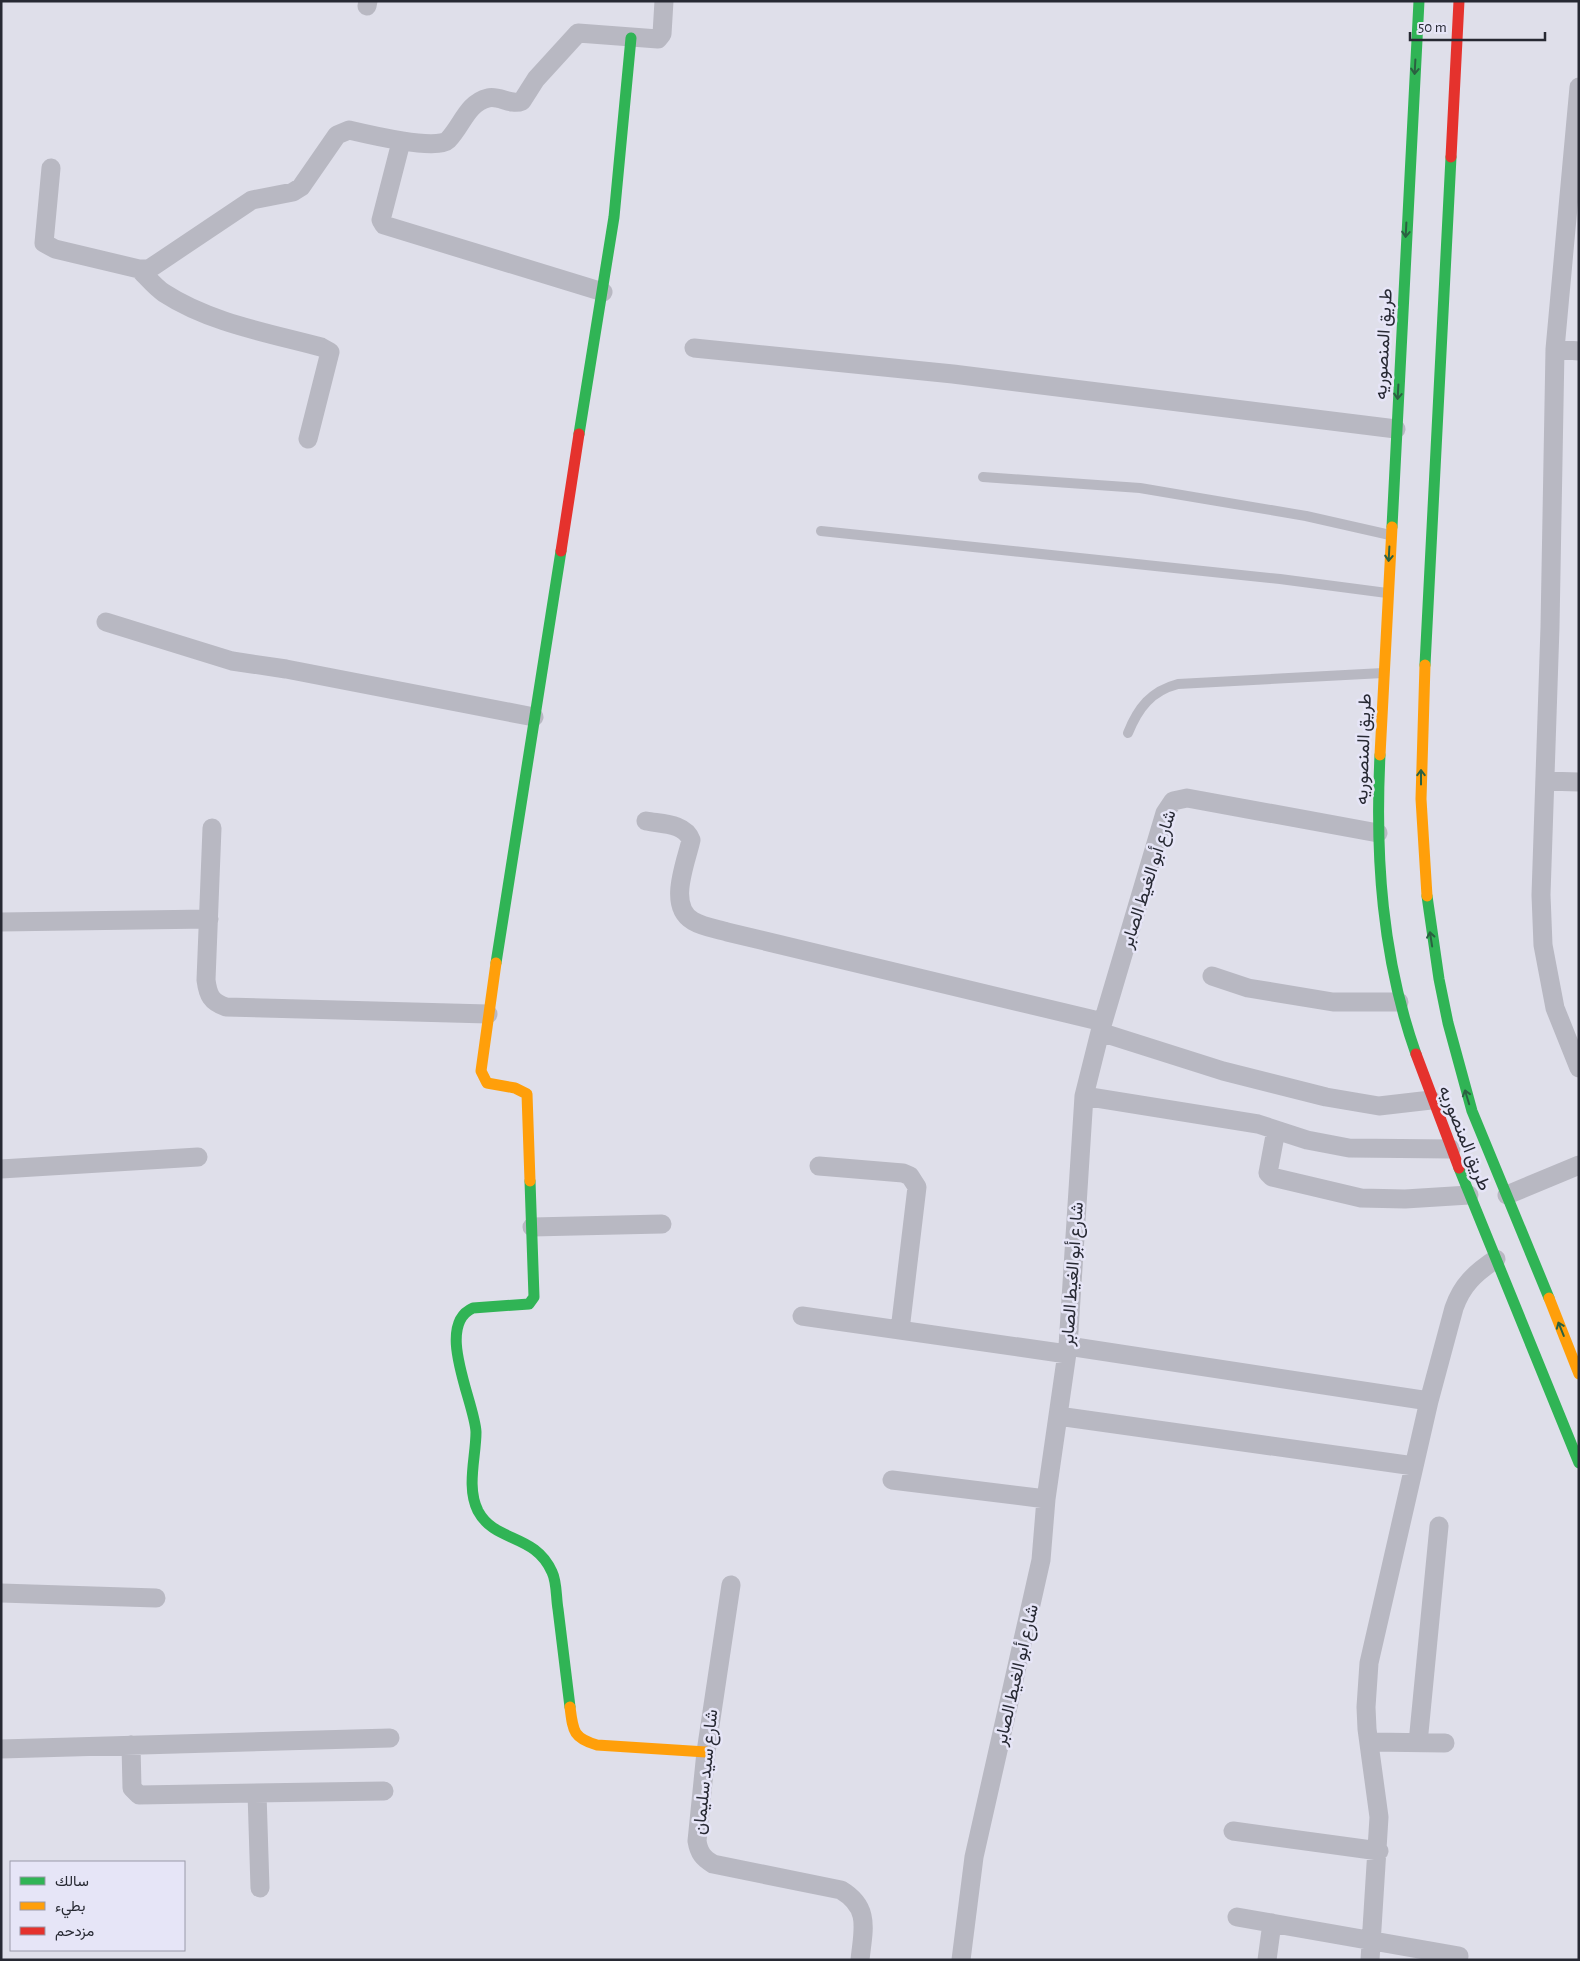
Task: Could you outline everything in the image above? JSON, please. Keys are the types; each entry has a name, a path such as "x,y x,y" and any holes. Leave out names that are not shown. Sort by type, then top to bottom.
{"main road":[{"name":"طريق المنصوريه","path":"1419,1 1387,593 1384,673 1385,751 1378,833 1383,911 1399,1002 1414,1055 1579,1463"},
{"name":"طريق المنصوريه","path":"1459,1 1417,753 1423,872 1436,970 1448,1028 1470,1104 1514,1192 1579,1374"},
{"path":"631,38 621,162 603,292 488,1014 482,1079 486,1084 494,1087 516,1086 527,1094 534,1297 532,1301 524,1305 466,1310 459,1322 459,1371 476,1420 475,1504 485,1520 500,1531 535,1547 547,1559 553,1574 573,1731 583,1742 597,1745 706,1752"}],"street":[{"path":"51,168 44,243 55,249 139,270 149,269 252,200 293,192 301,187 337,135 343,131 349,130 399,142 442,143 449,139 466,113 481,102 489,98 511,102 522,101 536,79 578,33 658,39 662,34 664,1"},
{"path":"1579,86 1555,348 1545,781 1540,895 1543,945 1555,1008 1579,1068"},
{"path":"399,142 400,146 381,220 384,224 603,292"},
{"path":"139,270 162,292 181,303 220,319 321,347 330,352 308,439"},
{"path":"694,348 963,375 1396,430"},
{"path":"1555,348 1579,351"},
{"path":"106,622 232,661 286,669 534,717"},
{"path":"1545,781 1579,782"},
{"name":"شارع أبو الغيط الصابر","path":"961,1960 974,1857 1038,1580 1046,1499 1067,1350 1084,1096 1102,1027 1165,813 1173,801 1187,798 1378,833"},
{"path":"646,821 672,826 689,835 691,840 681,883 680,899 682,910 693,921 737,935 1102,1027 1223,1070 1326,1097 1379,1106 1431,1100"},
{"path":"212,828 206,980 208,996 216,1004 226,1007 488,1014"},
{"path":"1,922 208,918"},
{"path":"1212,976 1248,988 1333,1002 1399,1002"},
{"path":"1084,1096 1258,1124 1307,1140 1349,1148 1451,1149"},
{"path":"1276,1130 1268,1173 1272,1178 1361,1198 1405,1199 1469,1195"},
{"path":"1,1169 198,1157"},
{"path":"819,1166 903,1173 915,1181 917,1187 900,1330"},
{"path":"1514,1192 1573,1168"},
{"path":"532,1227 662,1224"},
{"path":"1370,1960 1379,1817 1366,1707 1369,1663 1429,1400 1459,1294 1468,1280 1496,1259"},
{"path":"802,1316 1429,1400"},
{"path":"1058,1416 1414,1466"},
{"path":"892,1480 1046,1499"},
{"path":"1418,1743 1439,1526"},
{"name":"شارع سيد سليمان","path":"731,1586 706,1752 697,1841 698,1851 713,1864 841,1890 852,1897 860,1907 864,1919 860,1960"},
{"path":"1,1593 156,1598"},
{"path":"1,1748 390,1738"},
{"path":"1369,1742 1445,1743"},
{"path":"132,1745 132,1788 136,1794 384,1791"},
{"path":"257,1793 260,1888"},
{"path":"1233,1831 1378,1851"},
{"path":"1237,1916 1459,1956"},
{"path":"1266,1960 1272,1923"}],"lane":[{"path":"983,478 1140,488 1306,516 1390,535"},
{"path":"821,531 1280,579 1387,593"},
{"path":"1128,733 1135,716 1147,699 1164,688 1178,684 1384,673"}],"traffic: fast":[{"path":"1392,527 1419,1"},
{"path":"579,434 614,217 631,38"},
{"path":"1425,665 1451,157"},
{"path":"496,963 561,551"},
{"path":"1380,755 1379,831 1383,907 1395,981 1404,1018 1416,1054"},
{"path":"1427,896 1439,979 1448,1023 1472,1111 1549,1298"},
{"path":"1459,1168 1579,1463"},
{"path":"530,1181 534,1297 529,1304 473,1308 462,1317 457,1330 457,1347 476,1432 472,1482 474,1502 485,1521 494,1529 526,1544 536,1551 545,1559 554,1576 570,1707"}],"traffic: slow":[{"path":"1380,755 1392,527"},
{"path":"1425,665 1421,799 1427,896"},
{"path":"496,963 481,1071 487,1083 515,1088 527,1094 530,1181"},
{"path":"1549,1298 1579,1374"},
{"path":"570,1707 572,1722 576,1732 583,1739 597,1745 706,1752"}],"traffic: jam":[{"path":"1451,157 1459,1"},
{"path":"561,551 579,434"},
{"path":"1416,1054 1459,1168"}]}
